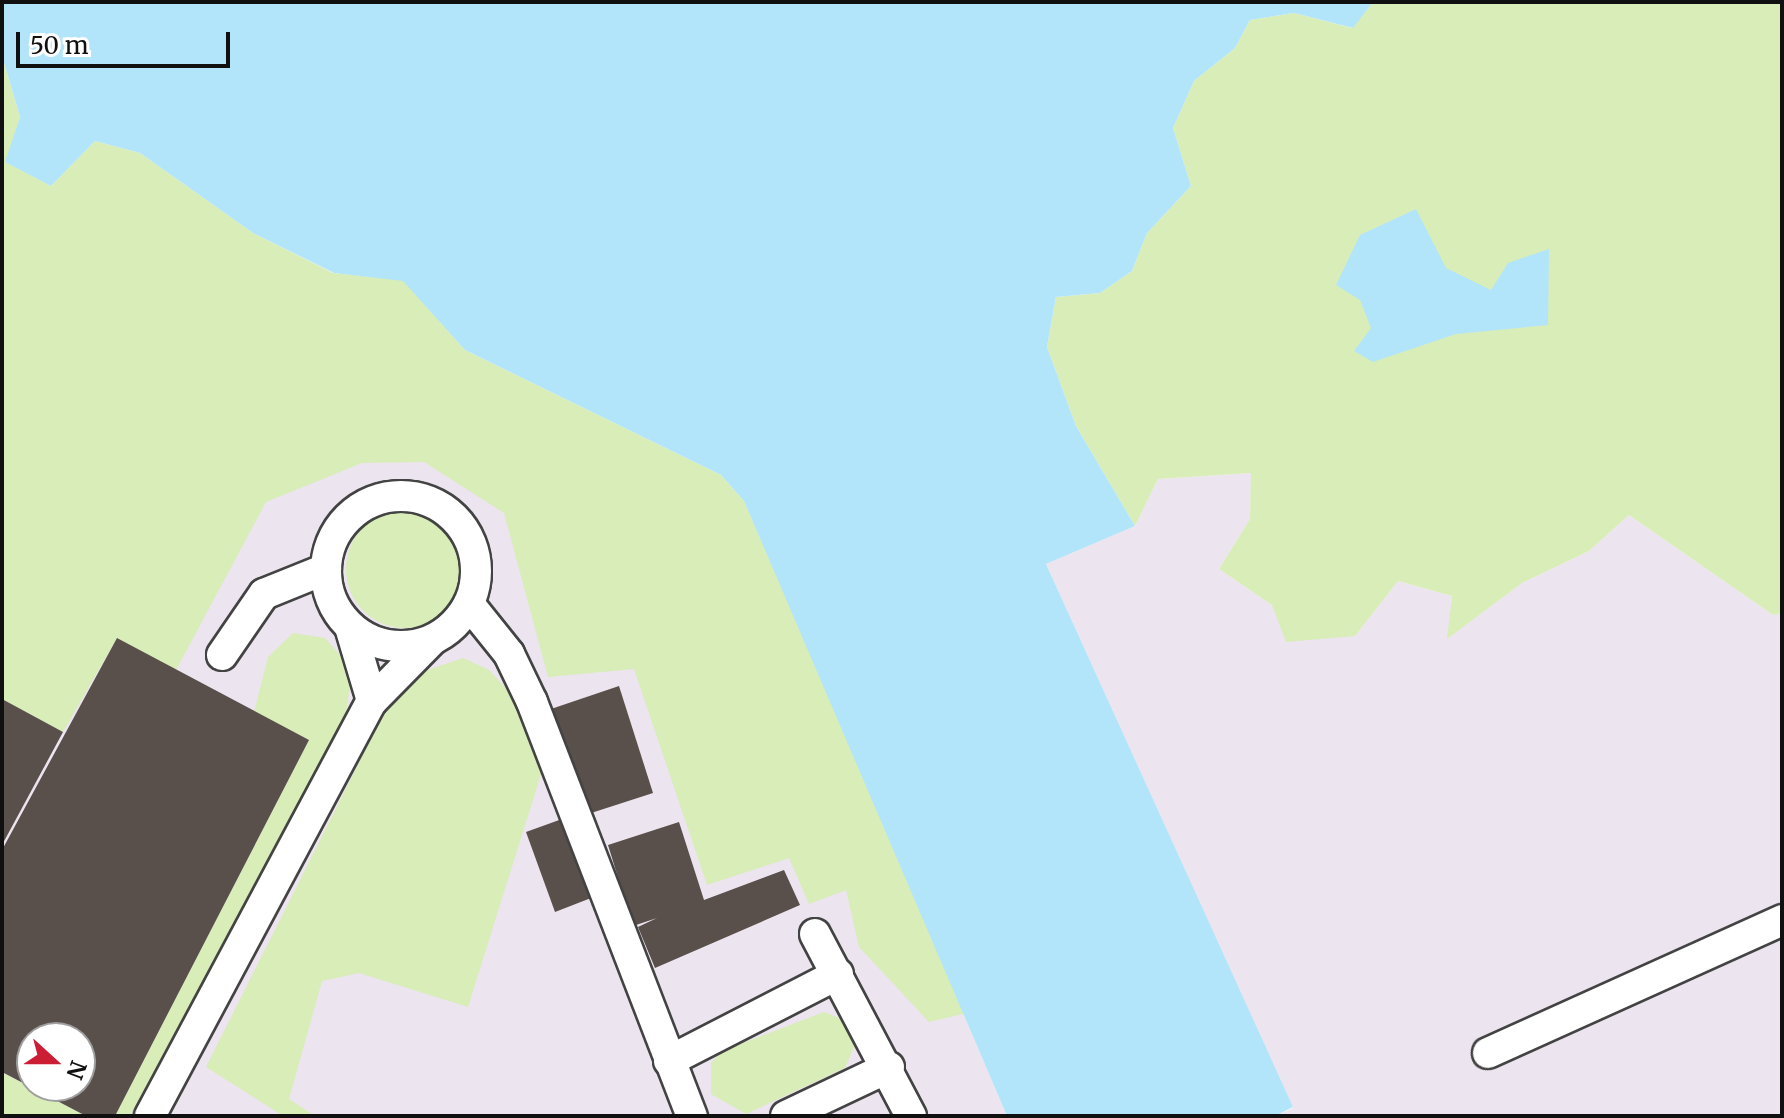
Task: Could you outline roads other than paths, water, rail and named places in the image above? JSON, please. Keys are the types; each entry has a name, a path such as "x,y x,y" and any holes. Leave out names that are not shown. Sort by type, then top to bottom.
{"lane":[{"path":"150,1116 372,701 469,604 476,563 471,543 447,510 419,498 388,496 351,514 338,530 326,569 328,591 350,627 372,701"},
{"path":"222,655 264,594 326,569"},
{"path":"469,604 509,654 532,702 692,1116"},
{"path":"350,627 397,647 431,641"},
{"path":"1488,1053 1782,920"},
{"path":"815,934 889,1067 911,1116"},
{"path":"669,1061 838,974"},
{"path":"786,1116 889,1067"}],"water":[{"path":"2,2 1373,2 1353,28 1294,13 1250,20 1235,48 1194,81 1173,128 1191,186 1147,233 1132,271 1100,293 1056,297 1047,347 1076,426 1135,526 1046,564 1293,1107 1275,1116 1007,1116 744,501 721,475 465,350 403,281 334,273 253,233 140,153 95,141 51,186 5,162 20,117 2,56"},
{"path":"1416,209 1446,268 1491,290 1508,263 1549,249 1548,325 1456,334 1373,362 1354,351 1371,328 1360,300 1336,285 1360,235"}]}
